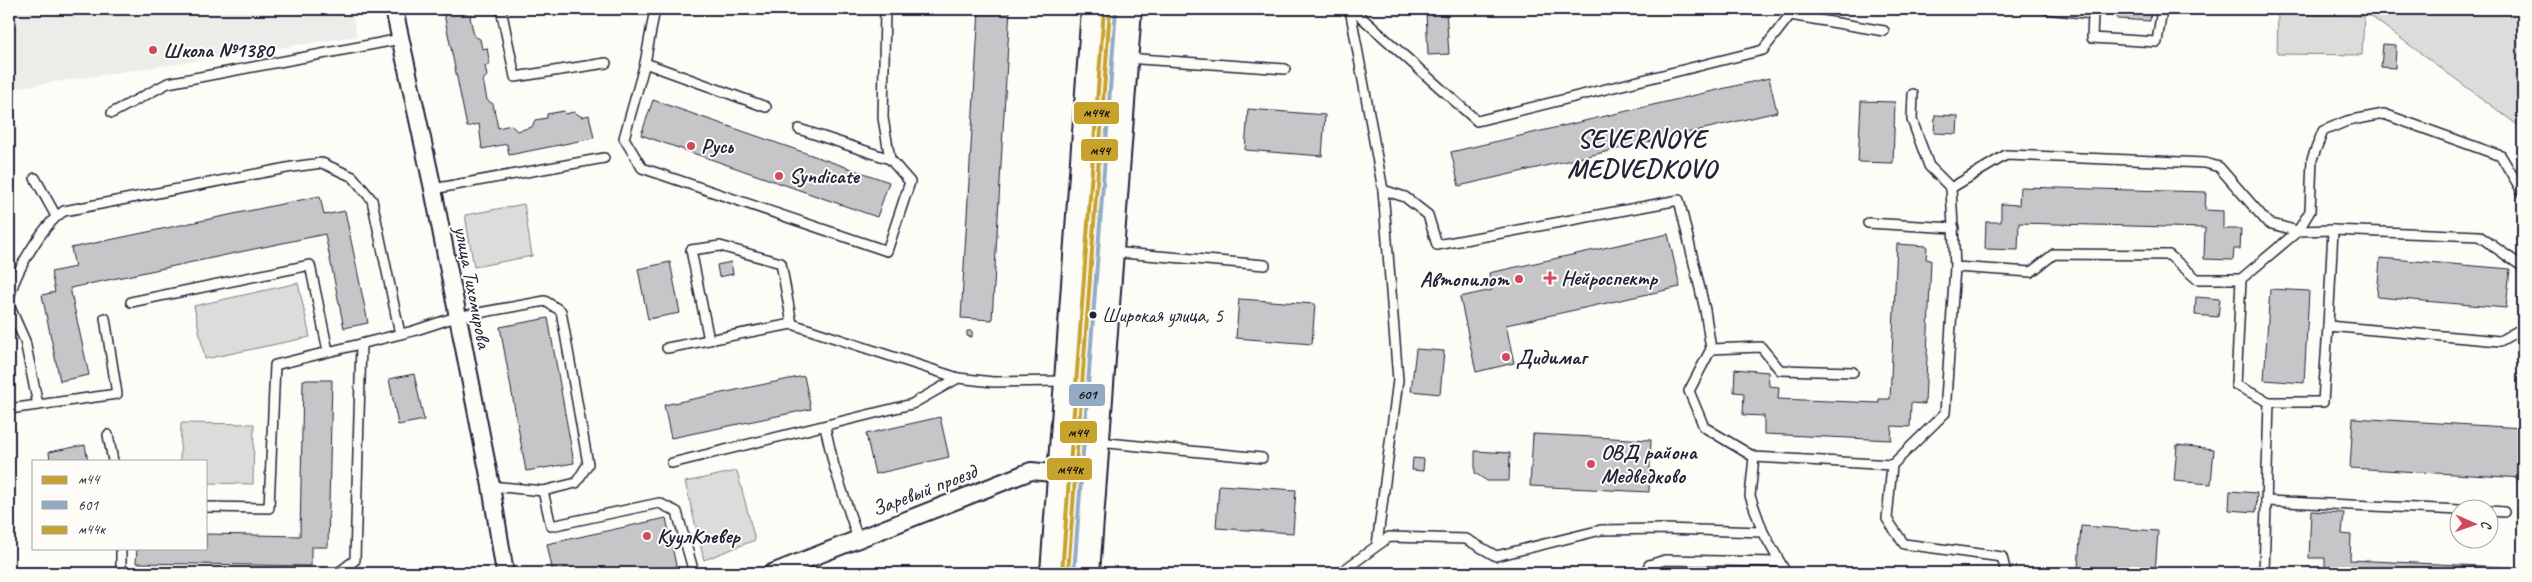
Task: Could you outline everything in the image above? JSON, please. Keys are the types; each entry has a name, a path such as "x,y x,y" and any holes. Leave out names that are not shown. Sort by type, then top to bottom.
{"main road":[{"path":"1087,573 1068,381 1094,9"},
{"path":"1053,573 1077,476 1097,442 1128,9"}],"street":[{"name":"улица Тихомирова","path":"394,9 433,189 456,317 491,486 505,573"},
{"name":"Заревый проезд","path":"772,573 1031,471 1077,476"}],"lane":[{"path":"501,9 515,77 606,64"},
{"path":"655,9 646,63 624,138 642,168 887,251 910,182 890,159 799,129"},
{"path":"885,9 883,118 890,159"},
{"path":"1068,573 1077,476 1110,9"},
{"path":"1351,9 1477,121 1763,50 1792,12 1884,31"},
{"path":"1351,9 1383,190 1398,380 1377,546"},
{"path":"2046,9 2093,14 2092,38 2157,42 2162,9"},
{"path":"112,113 168,83 401,39"},
{"path":"1125,58 1285,69"},
{"path":"646,63 766,107"},
{"path":"1913,94 1912,120 1929,166 1952,188 1955,267 1944,412 1892,464 1887,519 1904,544 2002,557 2006,573"},
{"path":"1955,267 2032,272 2054,254 2169,255 2196,279 2241,279 2298,231 2310,211 2312,159 2322,131 2347,121 2384,114 2501,156 2523,193"},
{"path":"1952,188 2006,155 2205,163 2219,167 2268,223 2298,231 2333,230 2479,236 2523,267"},
{"path":"433,189 604,158"},
{"path":"9,299 13,281 56,216 64,211 292,167 322,163 353,177 372,200 400,334"},
{"path":"35,178 56,216"},
{"path":"1383,190 1406,197 1428,215 1437,245 1679,200 1705,310 1711,349 1689,391 1704,427 1754,457 1892,464"},
{"path":"1868,223 1954,228"},
{"path":"2241,279 2236,385 2269,402 2323,402 2333,230"},
{"path":"709,340 692,250 720,246 781,263 792,324"},
{"path":"1111,252 1265,265"},
{"path":"131,302 310,265 328,351"},
{"path":"208,508 269,508 275,365 400,334 456,317 545,301 561,311 588,464 576,483 542,491 491,486"},
{"path":"9,305 25,341 38,405"},
{"path":"9,409 118,394 105,318"},
{"path":"666,348 792,324 958,378 993,382 1068,381"},
{"path":"2328,326 2500,340 2523,328"},
{"path":"338,573 355,560 360,344"},
{"path":"1711,349 1761,347 1780,370 1853,372"},
{"path":"672,463 825,427 912,404 958,378"},
{"path":"2264,573 2269,402"},
{"path":"825,427 834,466 858,539"},
{"path":"108,435 113,460"},
{"path":"1097,442 1262,458"},
{"path":"1754,457 1750,496 1762,532 1786,573"},
{"path":"542,491 550,526 659,503 677,512 694,573"},
{"path":"2266,501 2450,510"},
{"path":"2500,512 2504,512"},
{"path":"1340,573 1388,538 1466,539 1496,556 1601,530 1663,529 1762,532"},
{"path":"120,573 121,550"},
{"path":"1646,573 1649,565 1665,560 1778,562"}],"shaded area":[{"name":"Школа №1380","path":"9,9 351,9 357,36 9,89"},
{"path":"2361,9 2523,9 2523,129"},
{"path":"2278,14 2364,16 2362,55 2277,54"},
{"path":"524,204 532,256 474,267 465,215"},
{"path":"298,283 310,337 205,359 194,306"},
{"path":"181,423 254,424 253,484 208,483 208,460 180,460"},
{"path":"737,471 755,540 704,560 685,482"}],"building":[{"path":"443,9 474,9 470,17 474,36 480,39 482,49 487,48 490,65 485,66 487,76 483,80 487,100 493,104 498,128 511,125 517,131 532,127 535,120 547,118 547,114 564,111 565,114 574,112 582,117 589,115 594,138 509,155 507,144 482,149 479,124 467,127"},
{"path":"979,9 1010,9 992,320 961,318"},
{"path":"2118,9 2151,9 2150,21 2117,19"},
{"path":"1446,11 1449,54 1428,55 1426,12"},
{"path":"2383,44 2396,45 2395,68 2381,67"},
{"path":"1769,78 1777,112 1459,186 1451,152"},
{"path":"653,100 889,182 877,217 641,135"},
{"path":"1861,101 1895,102 1893,163 1858,162"},
{"path":"1248,109 1325,115 1322,156 1245,150"},
{"path":"1935,115 1958,116 1957,134 1934,133"},
{"path":"2020,187 2206,192 2205,210 2223,211 2223,229 2241,229 2240,249 2234,249 2233,260 2204,259 2205,228 2019,223 2018,250 1985,249 1986,222 2001,222 2001,204 2019,205"},
{"path":"320,196 324,215 345,211 368,323 344,328 325,234 70,288 89,375 60,381 42,295 55,292 51,272 75,267 71,248"},
{"path":"1668,234 1680,287 1506,325 1514,363 1476,372 1460,297 1492,290 1489,273"},
{"path":"1897,244 1927,246 1926,259 1931,260 1925,404 1911,403 1910,427 1892,426 1891,440 1764,434 1764,416 1743,415 1744,393 1734,392 1735,369 1768,372 1769,386 1779,387 1778,399 1879,403 1879,399 1890,399"},
{"path":"2380,258 2510,269 2506,308 2377,297"},
{"path":"670,262 680,313 648,319 638,269"},
{"path":"731,262 733,274 719,277 717,265"},
{"path":"2270,289 2309,291 2304,383 2264,380"},
{"path":"2196,297 2220,299 2218,317 2195,315"},
{"path":"1239,299 1315,304 1312,344 1236,338"},
{"path":"548,318 574,463 526,471 500,327"},
{"path":"967,331 972,331 972,337 967,336"},
{"path":"1416,349 1444,351 1440,394 1411,391"},
{"path":"414,374 424,420 398,425 389,379"},
{"path":"804,376 811,409 671,438 664,405"},
{"path":"303,380 332,380 328,547 311,547 311,566 136,563 137,550 208,550 208,534 300,536"},
{"path":"940,417 949,457 875,474 866,434"},
{"path":"2353,418 2523,428 2523,478 2350,468"},
{"path":"1533,434 1651,440 1649,492 1530,486"},
{"path":"85,445 88,460 50,460 49,452"},
{"path":"2177,445 2214,449 2211,484 2174,481"},
{"path":"1475,451 1510,453 1509,481 1487,481 1475,473"},
{"path":"1413,458 1424,459 1423,471 1412,470"},
{"path":"1219,485 1296,490 1293,533 1216,528"},
{"path":"2230,491 2257,493 2256,512 2229,510"},
{"path":"2311,511 2344,513 2342,534 2351,535 2350,560 2503,567 2503,573 2325,573 2325,558 2309,558"},
{"path":"666,518 677,570 661,573 553,573 547,544"},
{"path":"2081,526 2158,531 2155,573 2078,568"}],"transit line":[{"name":"м44к","path":"1062,573 1104,9"},
{"name":"м44","path":"1068,573 1110,9"},
{"name":"601","path":"1074,573 1116,9"}],"place":[{"name":"Школа №1380","path":"153,50"},
{"name":"Русь","path":"691,146"},
{"name":"Syndicate","path":"779,176"},
{"name":"Нейроcпектр","path":"1550,278"},
{"name":"Автопилот","path":"1519,279"},
{"name":"Широкая улица, 5","path":"1093,315"},
{"name":"Дидимаг","path":"1506,357"},
{"name":"ОВД района Медведково","path":"1591,464"},
{"name":"КуулКлевер","path":"647,536"}],"district":[{"name":"SEVERNOYE MEDVEDKOVO","path":"1642,153"}]}
